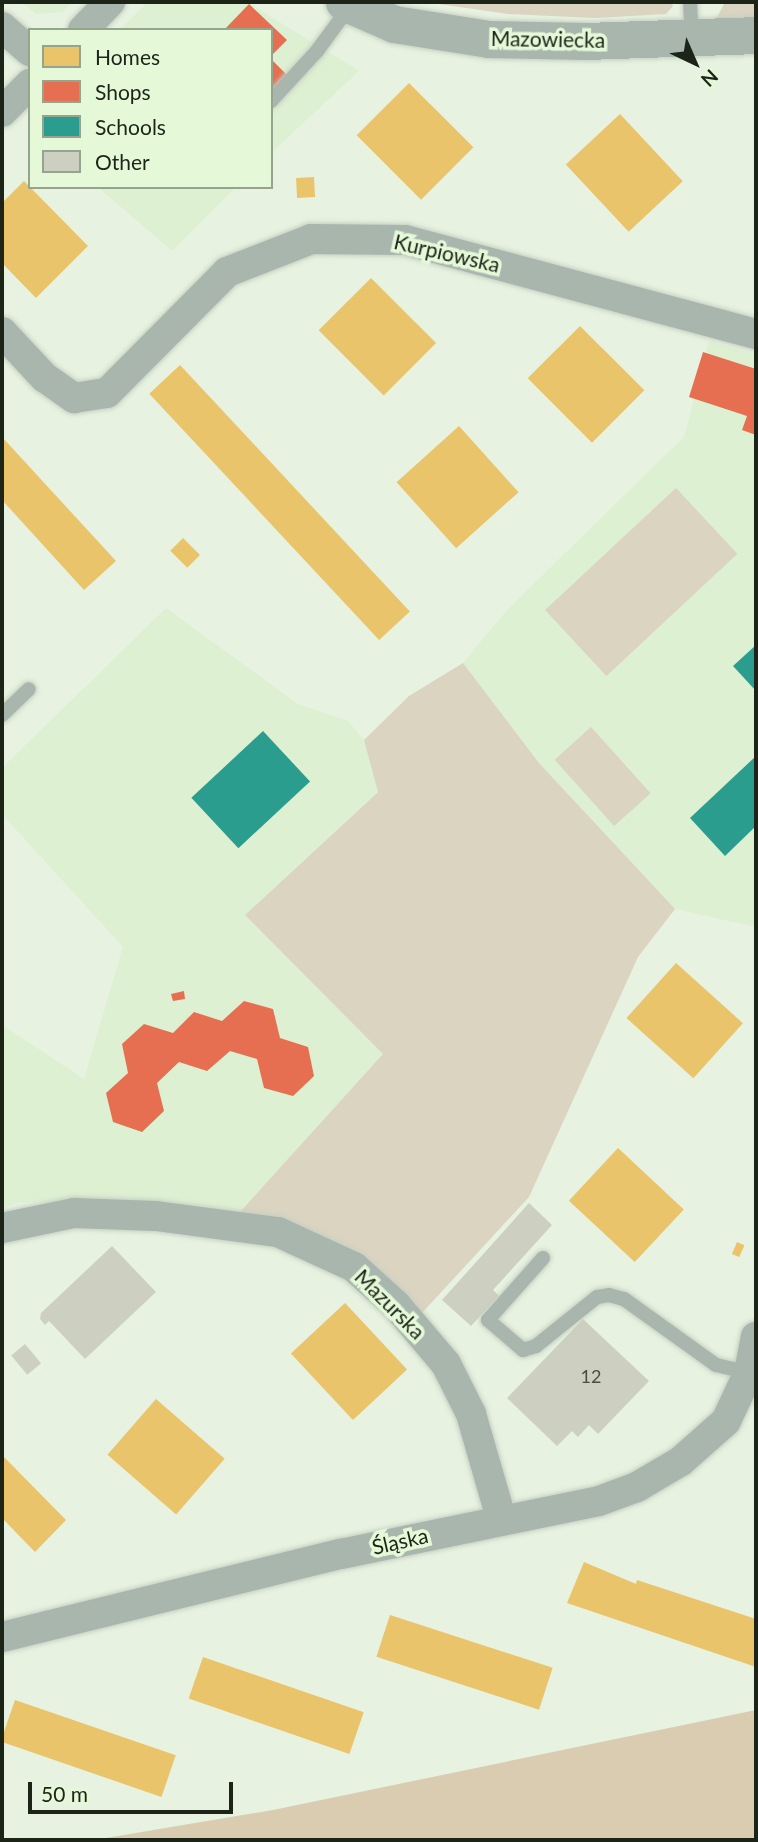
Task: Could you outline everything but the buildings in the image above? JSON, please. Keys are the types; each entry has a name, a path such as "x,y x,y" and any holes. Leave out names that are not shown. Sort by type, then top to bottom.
{"street":[{"path":"85,28 110,2"},
{"name":"Mazowiecka","path":"348,3 394,24 489,39 756,35"},
{"path":"2,27 28,49"},
{"path":"2,112 28,86"},
{"name":"Kurpiowska","path":"2,332 44,377 74,398 107,393 227,272 311,239 324,239 405,240 756,334"},
{"name":"Mazurska","path":"2,1228 74,1213 156,1216 278,1232 354,1267 396,1305 446,1364 471,1414 501,1518"},
{"name":"Śląska","path":"2,1637 501,1518 599,1501 638,1487 670,1467 726,1421 752,1373 756,1337"}],"lane":[{"path":"690,2 692,38"},
{"path":"273,99 317,51 348,3"},
{"path":"2,715 29,689"},
{"path":"543,1258 488,1320 523,1350 536,1346 597,1297 624,1299 716,1365 752,1373"}],"shaded area":[{"path":"21,2 72,2 63,12 36,14"},
{"path":"148,2 247,2 359,71 273,151 273,28 121,28"},
{"path":"425,2 671,2 673,6 666,14 595,18 508,14"},
{"path":"725,2 756,2 756,35 707,37"},
{"path":"100,189 234,189 172,251"},
{"path":"709,341 756,355 756,927 675,909 539,763 463,663 507,610 684,437"},
{"path":"676,488 737,554 606,676 545,610"},
{"path":"166,608 298,704 348,721 364,740 378,791 245,915 384,1054 240,1212 120,1203 20,1202 2,1208 2,1025 84,1079 123,947 2,814 2,768"},
{"path":"463,663 539,763 675,909 638,957 529,1197 421,1314 240,1212 383,1054 245,915 378,792 364,740 409,696"},
{"path":"591,727 651,793 614,826 555,760"},
{"path":"756,1710 756,1840 94,1840 273,1810"}]}
